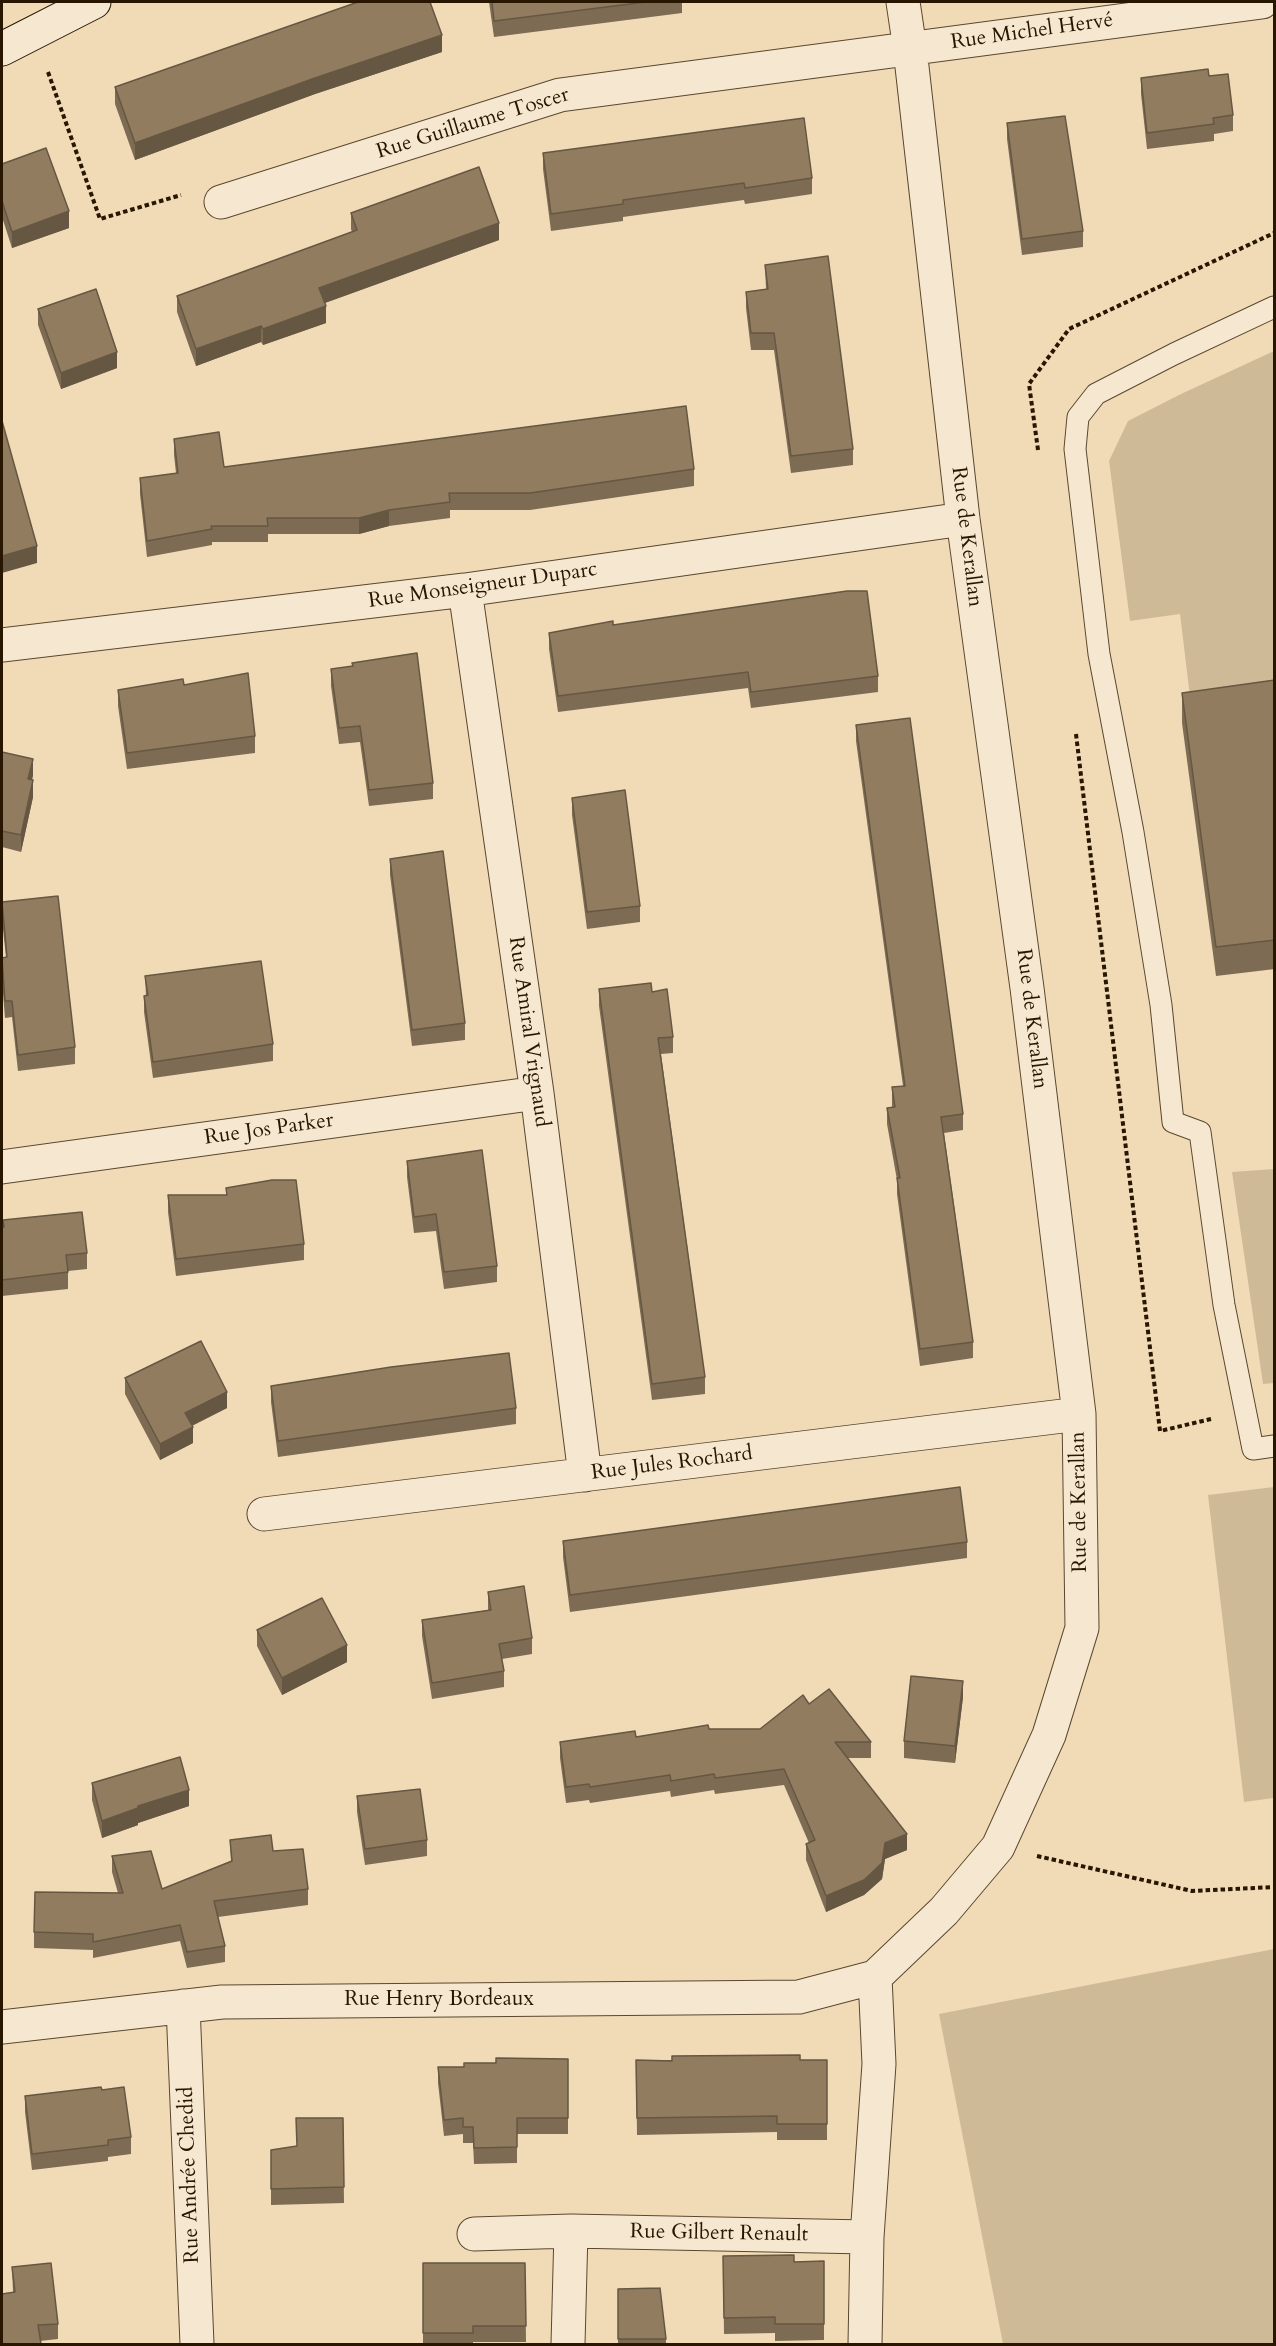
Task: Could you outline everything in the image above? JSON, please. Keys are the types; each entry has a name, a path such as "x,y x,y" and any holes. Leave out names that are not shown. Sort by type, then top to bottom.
{"street":[{"name":"Rue de Kerallan","path":"875,1977 944,1911 998,1847 1049,1735 1082,1628 1079,1414 1027,987 963,519 903,2"},
{"name":"Rue Michel Hervé","path":"910,49 1262,2"},
{"path":"2,49 80,5"},
{"name":"Rue Guillaume Toscer","path":"221,202 560,95 910,49"},
{"name":"Rue Monseigneur Duparc","path":"2,645 465,590 963,519"},
{"name":"Rue Amiral Vrignaud","path":"465,590 537,1093 585,1475"},
{"name":"Rue Jos Parker","path":"2,1167 537,1093"},
{"name":"Rue Jules Rochard","path":"264,1514 1079,1414"},
{"path":"866,2344 867,2237 879,2064 875,1977"},
{"name":"Rue Henry Bordeaux","path":"2,2027 222,2002 799,1997 875,1977"},
{"name":"Rue Andrée Chedid","path":"183,2006 197,2344"},
{"path":"568,2344 571,2231"},
{"name":"Rue Gilbert Renault","path":"474,2234 571,2231 867,2237"}],"lane":[{"path":"1275,307 1174,354 1096,394 1078,417 1075,449 1099,654 1161,1005 1173,1122 1200,1132 1224,1305 1253,1449 1275,1446"}],"path":[{"path":"34,31 100,219 179,194 221,202"},
{"path":"998,1847 1192,1891 1275,1887"}],"shaded area":[{"path":"1274,351 1274,695 1191,705 1180,614 1130,621 1109,461 1128,421"},
{"path":"1274,1169 1274,1383 1263,1384 1232,1172"},
{"path":"1274,1487 1274,1798 1244,1802 1208,1495"},
{"path":"1274,1949 1274,2344 1003,2344 939,2014"}],"building":[{"path":"358,2 430,2 442,35 135,143 115,87"},
{"path":"492,2 646,2 494,21"},
{"path":"1208,69 1209,76 1228,74 1233,115 1213,118 1214,124 1147,133 1141,78"},
{"path":"1065,116 1083,231 1022,239 1007,123"},
{"path":"804,118 812,178 745,188 744,183 623,200 623,204 551,214 543,153"},
{"path":"46,148 69,211 12,232 2,201 2,164"},
{"path":"479,167 499,223 319,288 326,306 263,329 261,326 196,349 177,296 357,230 351,213"},
{"path":"828,256 853,449 791,456 774,333 751,333 746,292 768,289 765,265"},
{"path":"96,289 117,352 61,373 38,309"},
{"path":"686,406 694,469 530,493 449,493 450,502 389,510 359,518 267,518 268,526 211,526 212,529 147,541 140,478 178,473 174,439 219,432 224,467"},
{"path":"2,421 37,546 2,556"},
{"path":"847,591 867,591 878,676 751,692 748,672 558,696 549,633 613,621 613,625"},
{"path":"417,653 433,783 369,790 360,726 339,728 331,669 353,666 352,663"},
{"path":"248,673 255,736 127,753 118,690 183,679 184,685"},
{"path":"1275,680 1275,940 1216,947 1182,693"},
{"path":"910,718 963,1114 941,1117 973,1342 920,1349 897,1178 900,1178 887,1108 895,1107 892,1087 905,1086 856,725"},
{"path":"2,752 33,759 28,779 33,780 21,835 2,831"},
{"path":"625,790 640,906 587,912 572,798"},
{"path":"443,851 465,1023 412,1030 390,859"},
{"path":"58,896 75,1047 18,1055 12,1001 5,1001 2,958 7,957 2,902"},
{"path":"261,961 273,1044 153,1062 144,996 148,995 145,976"},
{"path":"651,983 652,992 667,989 673,1037 658,1038 705,1377 652,1384 599,989"},
{"path":"482,1150 497,1266 444,1272 436,1214 414,1217 407,1161"},
{"path":"272,1180 296,1180 304,1244 176,1259 168,1195 227,1195 226,1188"},
{"path":"82,1212 87,1253 66,1255 68,1272 2,1280 3,1220"},
{"path":"201,1341 227,1392 185,1413 193,1427 160,1444 125,1378"},
{"path":"509,1353 516,1408 278,1441 271,1386 391,1367"},
{"path":"960,1487 967,1542 570,1595 563,1541"},
{"path":"524,1586 532,1638 499,1644 504,1671 432,1683 422,1620 491,1610 488,1592"},
{"path":"322,1598 347,1645 282,1678 257,1630"},
{"path":"911,1676 963,1681 955,1746 904,1741"},
{"path":"829,1689 871,1742 835,1742 907,1834 885,1843 882,1863 864,1880 826,1896 806,1844 815,1840 784,1769 715,1778 714,1774 671,1781 670,1775 590,1787 589,1784 566,1787 560,1742 635,1731 636,1737 708,1725 709,1729 760,1729 803,1695 809,1704"},
{"path":"180,1757 189,1790 138,1806 138,1808 102,1821 92,1783"},
{"path":"420,1789 427,1840 365,1849 357,1796"},
{"path":"271,1835 273,1851 303,1849 308,1889 214,1901 225,1946 187,1952 180,1925 93,1942 93,1934 34,1932 35,1892 123,1893 112,1856 151,1851 162,1889 232,1861 230,1840"},
{"path":"800,2055 800,2060 827,2060 827,2124 777,2124 777,2116 637,2118 636,2060 672,2061 672,2056"},
{"path":"496,2058 568,2059 568,2118 517,2118 517,2147 474,2148 473,2127 463,2127 463,2118 444,2120 438,2067 464,2067 464,2063 496,2063"},
{"path":"101,2087 102,2090 124,2087 131,2137 108,2140 108,2145 32,2154 25,2096"},
{"path":"296,2118 343,2118 344,2187 271,2189 271,2150 297,2146"},
{"path":"794,2255 794,2262 824,2261 824,2324 775,2324 775,2317 724,2318 723,2256"},
{"path":"51,2263 58,2324 38,2325 41,2344 2,2344 2,2294 15,2292 12,2267"},
{"path":"423,2263 525,2263 526,2326 473,2326 473,2333 423,2333"},
{"path":"660,2288 666,2339 618,2339 618,2289"}]}
